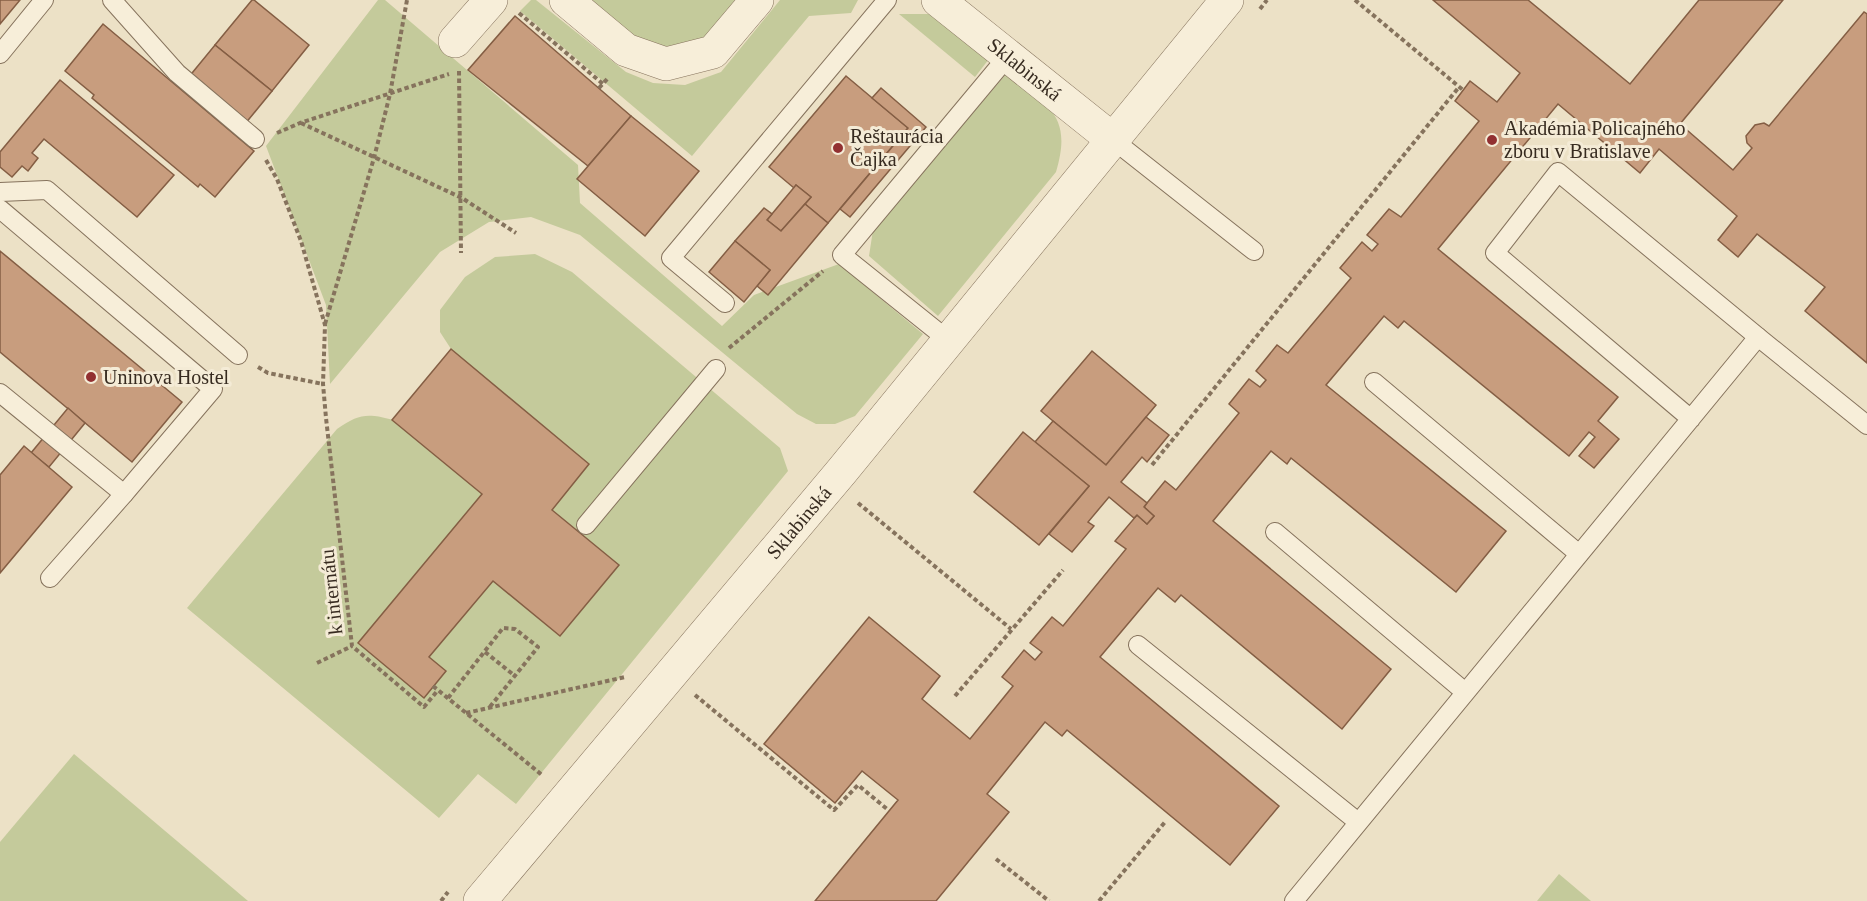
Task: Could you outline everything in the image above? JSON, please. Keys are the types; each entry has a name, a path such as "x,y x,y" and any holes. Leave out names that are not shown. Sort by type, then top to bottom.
{"street":[{"path":"566,0 626,50 666,64 713,52 757,0"},
{"name":"Sklabinská","path":"938,0 1112,140"},
{"name":"Sklabinská","path":"480,901 826,489 1227,0"},
{"path":"460,58 501,4"}],"lane":[{"path":"0,54 44,0"},
{"path":"112,0 177,74 255,139"},
{"path":"725,303 671,258 887,0"},
{"path":"948,340 842,255 1008,56"},
{"path":"1112,140 1254,251"},
{"path":"1691,419 1495,253 1558,172 1867,425"},
{"path":"0,192 47,190 238,355"},
{"path":"0,209 213,389 50,578"},
{"path":"1294,901 1758,337"},
{"path":"586,525 716,369"},
{"path":"1374,382 1579,554"},
{"path":"0,393 124,494"},
{"path":"1275,532 1466,692"},
{"path":"1138,645 1358,822"}],"path":[{"path":"325,325 374,158 390,94 407,0"},
{"path":"1152,465 1461,89 1355,0"},
{"path":"501,4 603,84"},
{"path":"325,325 301,242 281,189 255,139 390,94 460,58 461,253"},
{"path":"300,123 462,198 516,233"},
{"path":"728,349 842,255"},
{"name":"k internátu","path":"325,325 323,384 352,646 424,707 436,688 448,698"},
{"path":"238,355 268,373 323,384"},
{"path":"855,500 1011,629"},
{"path":"955,696 1063,570"},
{"path":"489,708 538,647 515,629 503,628 448,698 545,777"},
{"path":"317,663 352,646"},
{"path":"485,652 515,676"},
{"path":"466,713 629,677"},
{"path":"694,694 834,810 858,785 887,809"},
{"path":"1098,901 1165,822"},
{"path":"996,859 1049,901"}],"green space":[{"path":"378,0 385,0 578,165 580,203 722,326 754,295 839,264 923,334 855,416 835,424 816,424 797,414 580,235 531,217 489,222 440,252 330,384 326,305 266,146"},
{"path":"531,0 536,0 626,72 653,83 685,85 721,72 780,0 858,0 851,13 809,16 692,156 520,11"},
{"path":"592,0 735,0 699,44 662,49 640,42"},
{"path":"899,14 934,14 989,59 975,77"},
{"path":"1007,73 1045,104 1059,124 1060,153 1056,172 938,316 869,256 873,230"},
{"path":"535,254 572,272 780,448 788,471 516,804 478,774 439,818 187,608 337,429 351,420 364,416 393,420 451,349 440,332 440,310 465,277 495,257"},
{"path":"74,754 248,901 0,901 0,842"},
{"path":"1559,874 1591,901 1537,901"}],"building":[{"path":"0,0 20,0 0,24"},
{"path":"252,0 309,45 272,91 215,45"},
{"path":"1433,0 1528,0 1630,84 1699,0 1783,0 1680,124 1733,170 1752,148 1747,143 1746,136 1755,125 1764,123 1769,126 1864,12 1867,14 1867,363 1805,311 1825,287 1757,234 1738,257 1718,240 1737,216 1659,149 1640,173 1558,104 1438,249 1618,397 1598,421 1619,439 1594,468 1579,456 1595,437 1589,432 1569,456 1404,321 1398,328 1384,316 1326,385 1506,531 1456,592 1291,458 1287,464 1271,451 1213,521 1391,669 1342,729 1181,595 1175,602 1158,588 1100,657 1279,806 1230,865 1067,730 1062,736 1045,722 987,794 1009,812 936,901 815,901 898,800 862,771 835,803 764,744 869,617 940,676 922,699 970,739 1013,686 1002,677 1024,650 1035,660 1042,652 1030,643 1052,617 1063,626 1126,549 1115,541 1137,515 1147,524 1154,516 1144,507 1165,481 1176,490 1239,413 1229,404 1249,379 1260,387 1266,380 1256,371 1277,345 1288,353 1351,278 1340,268 1362,242 1372,251 1378,244 1367,235 1389,209 1401,217 1479,121 1455,101 1470,81 1497,102 1520,73"},
{"path":"515,16 631,116 588,166 468,70"},
{"path":"103,24 254,151 215,197 200,184 198,187 92,98 94,95 65,71"},
{"path":"215,45 272,91 245,124 188,78"},
{"name":"Reštaurácia Čajka","path":"846,76 908,128 828,223 805,204 811,197 796,185 794,188 769,167"},
{"path":"60,80 174,175 137,217 44,139 32,153 38,158 28,171 22,166 12,177 0,167 0,152"},
{"path":"881,88 926,127 850,217 840,209 908,128 872,98"},
{"path":"631,116 699,171 645,236 577,179"},
{"path":"796,185 811,197 781,231 767,220"},
{"path":"805,204 828,223 768,295 757,286 770,270 735,241 764,208 772,214 767,220 781,231"},
{"path":"735,241 770,270 744,302 709,272"},
{"name":"Uninova Hostel","path":"0,251 182,402 132,462 0,352"},
{"path":"451,349 589,464 552,510 619,565 560,636 493,581 429,657 446,671 424,698 358,643 482,494 392,420"},
{"path":"1092,351 1156,405 1106,465 1041,411"},
{"path":"68,408 85,423 49,467 31,453"},
{"path":"1146,417 1169,435 1147,462 1142,457 1121,482 1147,503 1144,507 1154,516 1147,524 1137,515 1134,518 1109,497 1088,522 1094,526 1072,552 1049,534 1089,486 1035,442 1053,421 1106,465"},
{"path":"1023,432 1089,486 1039,545 974,492"},
{"path":"24,446 72,487 0,573 0,475"}],"place":[{"name":"Akadémia Policajného zboru v Bratislave","path":"1492,140"},
{"name":"Reštaurácia Čajka","path":"838,148"},
{"name":"Uninova Hostel","path":"91,377"}]}
